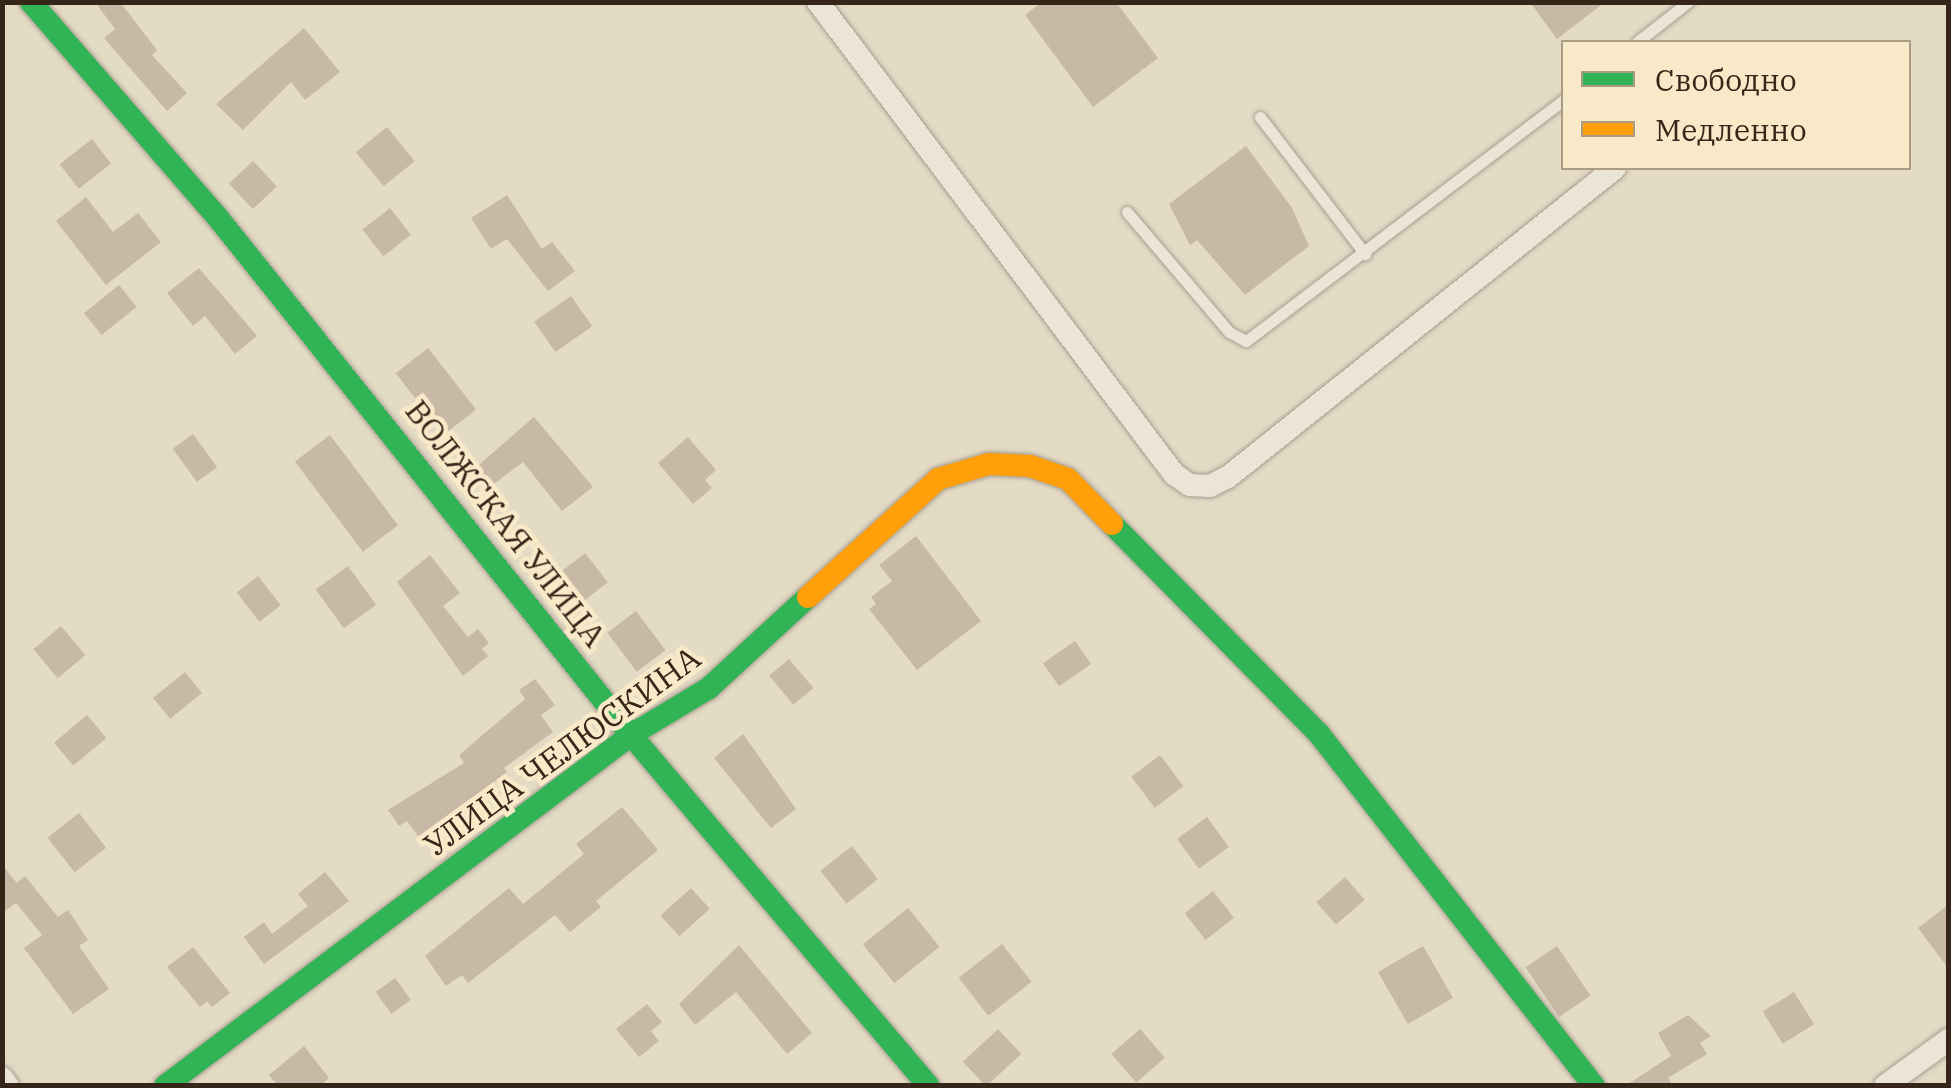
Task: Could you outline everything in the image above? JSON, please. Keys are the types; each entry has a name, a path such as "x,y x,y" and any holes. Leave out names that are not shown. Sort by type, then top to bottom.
{"street":[{"name":"ВОЛЖСКАЯ УЛИЦА","path":"31,2 219,219 632,735 929,1086"},
{"path":"818,2 1174,474 1190,484 1210,486 1228,477 1612,170"},
{"name":"УЛИЦА ЧЕЛЮСКИНА","path":"165,1086 632,735 709,688 938,480 988,464 1030,466 1068,479 1305,720 1594,1086"},
{"path":"1885,1086 1948,1040"},
{"path":"2,1078 8,1086"}],"lane":[{"path":"1640,40 1688,2"},
{"path":"1127,212 1229,332 1246,341 1561,102"},
{"path":"1260,117 1365,254"}],"building":[{"path":"95,2 120,2 157,50 152,55 187,93 167,111 104,38 115,29"},
{"path":"1042,2 1116,2 1158,58 1093,107 1025,15"},
{"path":"1530,2 1605,2 1557,39"},
{"path":"304,28 340,72 305,100 291,82 243,130 216,104"},
{"path":"387,127 415,161 384,186 356,152"},
{"path":"92,139 111,163 79,189 60,164"},
{"path":"1246,146 1292,208 1309,246 1245,295 1197,240 1190,245 1169,204"},
{"path":"253,161 277,187 253,209 229,184"},
{"path":"507,195 542,249 552,242 575,271 548,291 507,239 491,249 471,218"},
{"path":"86,197 113,232 138,213 161,242 106,285 56,221"},
{"path":"390,208 411,235 383,256 362,230"},
{"path":"199,268 257,336 235,354 205,316 193,326 167,293"},
{"path":"119,285 137,307 102,335 84,313"},
{"path":"571,296 592,326 555,352 534,322"},
{"path":"428,348 476,409 444,435 396,373"},
{"path":"534,417 593,487 562,511 523,462 487,489 473,470"},
{"path":"193,434 217,467 197,482 173,449"},
{"path":"330,435 398,525 363,552 295,461"},
{"path":"688,437 716,470 705,480 712,488 693,504 658,463"},
{"path":"916,536 981,621 917,670 869,609 876,604 871,597 892,581 879,565"},
{"path":"585,553 608,582 576,607 553,578"},
{"path":"430,555 460,593 443,606 468,637 478,629 489,643 482,649 488,656 463,676 397,582"},
{"path":"348,566 376,605 344,628 316,590"},
{"path":"258,576 281,605 260,622 237,593"},
{"path":"636,611 665,650 637,672 607,633"},
{"path":"61,626 85,655 58,678 33,649"},
{"path":"1075,641 1091,664 1059,686 1043,663"},
{"path":"789,659 813,688 794,705 769,676"},
{"path":"185,672 202,693 170,719 153,698"},
{"path":"535,679 555,705 541,715 553,732 504,768 507,772 480,793 487,802 466,817 459,807 419,837 407,821 399,826 388,810 464,763 459,755 525,699 519,690"},
{"path":"87,715 106,738 73,766 54,743"},
{"path":"743,734 796,809 771,828 714,758"},
{"path":"1160,755 1183,786 1155,808 1131,777"},
{"path":"622,807 658,850 596,901 601,907 570,932 555,915 468,983 462,975 446,986 425,956 509,888 523,904 584,854 576,844"},
{"path":"79,813 106,848 75,872 47,838"},
{"path":"1207,817 1229,847 1199,869 1177,839"},
{"path":"852,846 878,879 846,904 820,871"},
{"path":"2,865 17,883 25,876 58,917 68,910 88,940 79,946 109,989 73,1014 24,948 42,935 16,903 2,913"},
{"path":"325,872 349,901 264,964 244,937 264,922 272,934 308,906 298,894"},
{"path":"1345,877 1365,900 1336,925 1316,902"},
{"path":"691,888 710,909 679,936 661,915"},
{"path":"1213,891 1234,918 1206,940 1185,913"},
{"path":"1948,905 1948,968 1918,928"},
{"path":"908,908 939,947 894,983 863,945"},
{"path":"1002,944 1032,982 988,1016 959,978"},
{"path":"739,945 812,1033 787,1054 736,992 695,1025 679,1004"},
{"path":"1423,946 1453,998 1408,1024 1378,972"},
{"path":"1557,946 1591,996 1559,1017 1525,967"},
{"path":"193,947 230,993 212,1007 207,1001 200,1007 167,967"},
{"path":"395,978 411,1000 391,1014 376,992"},
{"path":"1794,992 1814,1024 1783,1044 1763,1012"},
{"path":"647,1004 662,1022 651,1031 659,1041 639,1057 616,1029"},
{"path":"1688,1015 1711,1036 1700,1043 1707,1054 1668,1078 1673,1086 1625,1086 1671,1056 1658,1033"},
{"path":"998,1029 1021,1054 987,1086 963,1062"},
{"path":"1140,1029 1165,1058 1136,1083 1111,1054"},
{"path":"304,1046 329,1078 320,1086 278,1086 269,1075"}],"traffic: fast":[{"path":"31,2 219,219 631,735 929,1086"},
{"path":"1112,524 1319,734 1594,1086"},
{"path":"165,1086 631,735 709,688 808,597"}],"traffic: slow":[{"path":"808,597 938,479 989,464 1030,466 1068,479 1112,524"}]}
